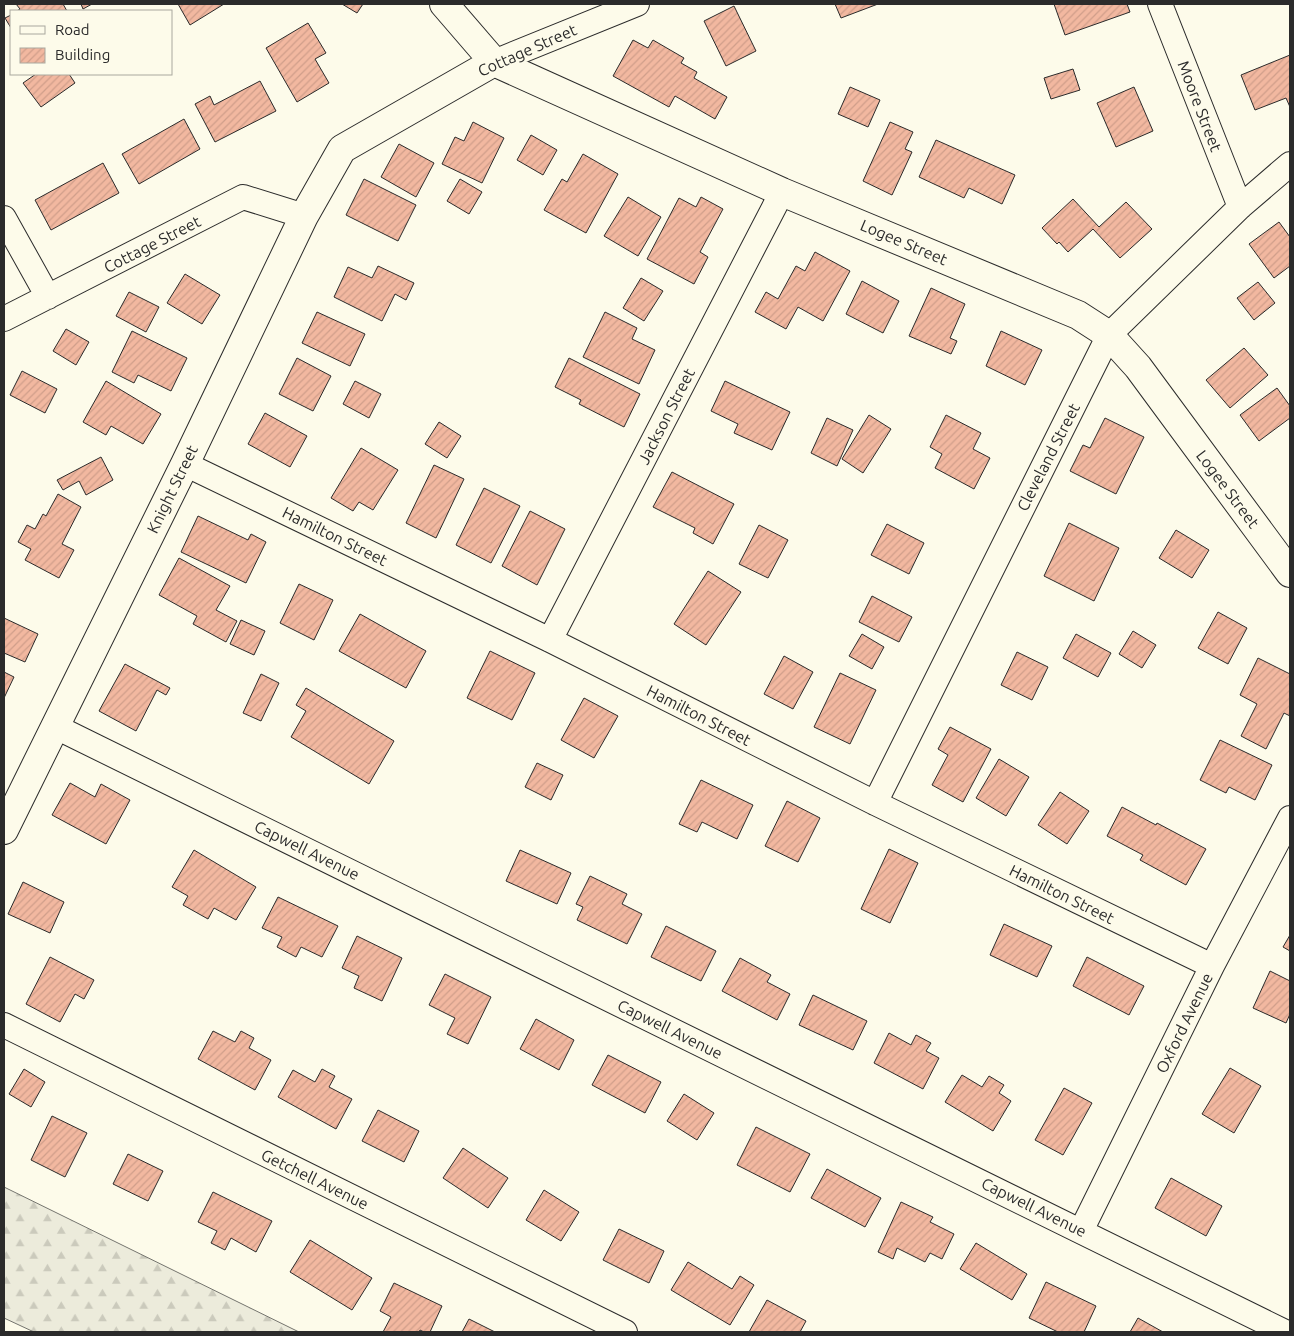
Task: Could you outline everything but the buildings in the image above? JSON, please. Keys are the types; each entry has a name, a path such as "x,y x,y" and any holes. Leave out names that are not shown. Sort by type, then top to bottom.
{"street":[{"name":"Logee Street","path":"444,4 494,62 782,192 1078,315 1109,335 1138,367 1290,573"},
{"name":"Cottage Street","path":"342,149 494,62 637,4"},
{"name":"Moore Street","path":"1160,4 1240,207"},
{"name":"Knight Street","path":"4,830 185,464 304,216 342,149"},
{"name":"Cleveland Street","path":"875,803 1109,335 1240,207 1290,164"},
{"name":"Jackson Street","path":"550,640 782,192"},
{"name":"Cottage Street","path":"4,320 244,197 304,216"},
{"path":"4,218 48,297"},
{"name":"Hamilton Street","path":"185,464 550,640 875,803 1212,966"},
{"name":"Capwell Avenue","path":"54,726 1285,1332"},
{"name":"Oxford Avenue","path":"1081,1231 1212,966 1290,818"},
{"name":"Getchell Avenue","path":"4,1025 626,1332"}],"green space":[{"path":"4,1187 299,1332 34,1332 4,1318"}]}
